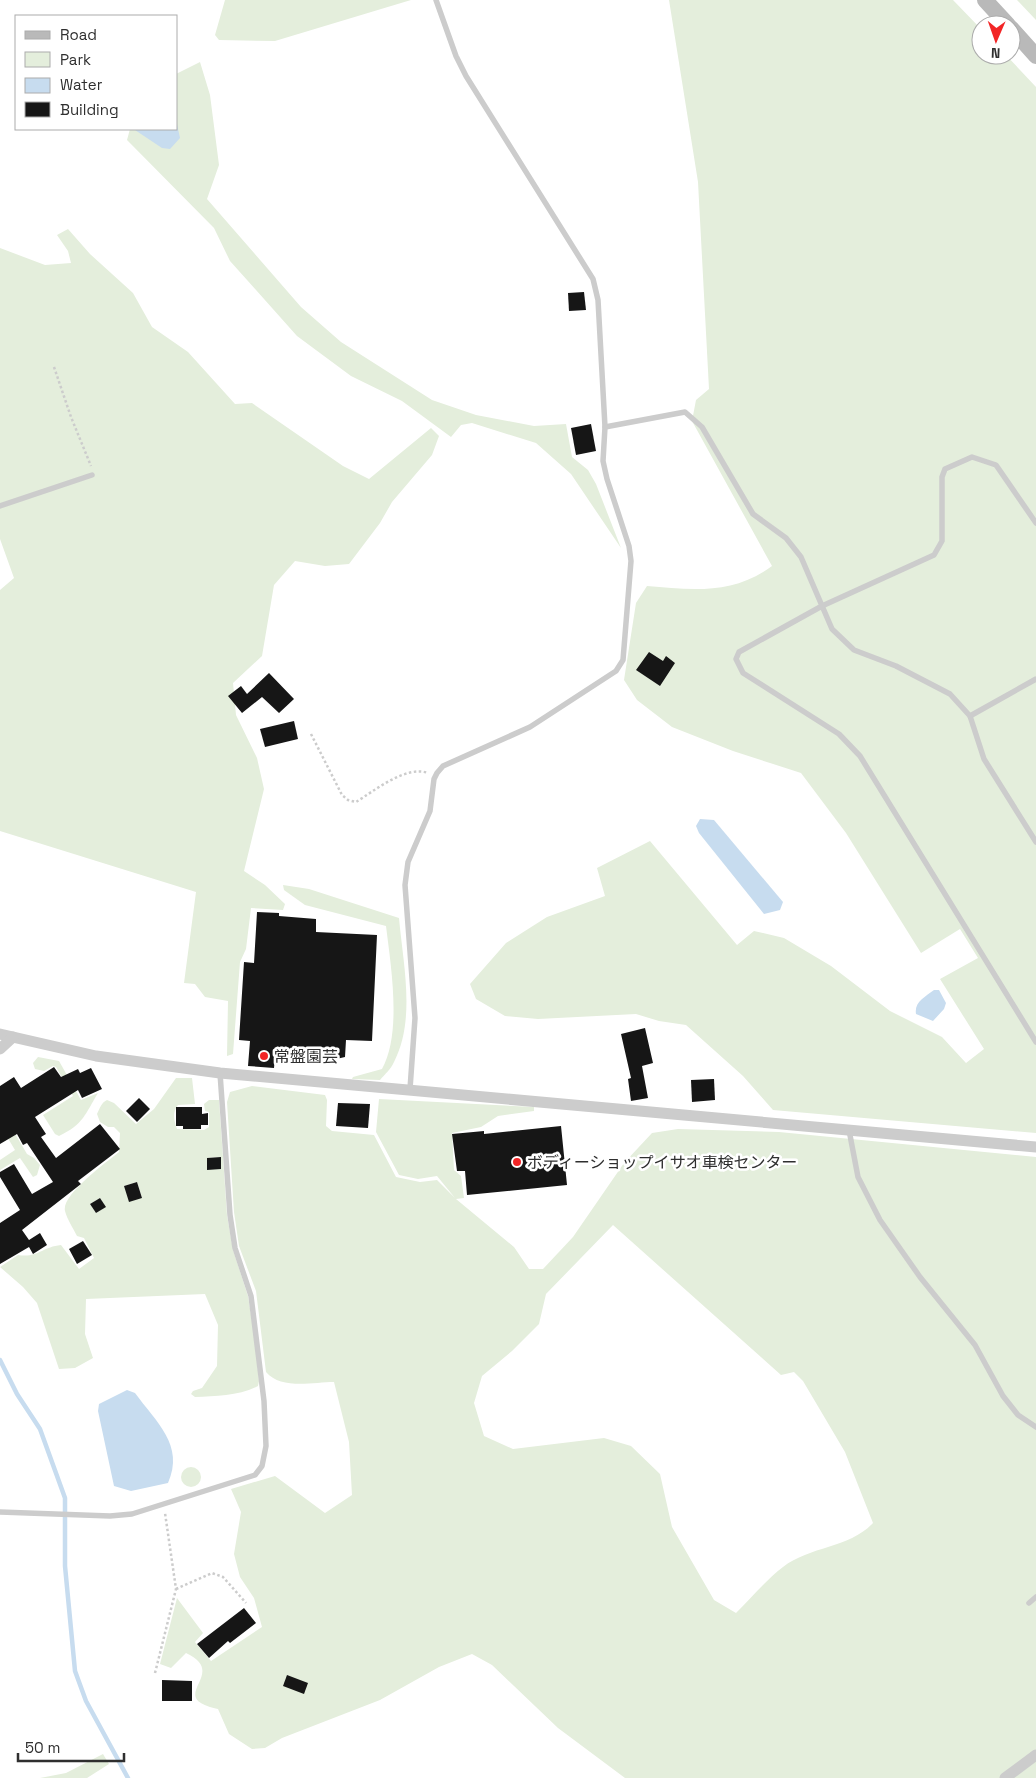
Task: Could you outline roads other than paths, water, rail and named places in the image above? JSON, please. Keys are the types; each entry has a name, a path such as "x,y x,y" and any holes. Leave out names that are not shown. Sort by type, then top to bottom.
{"main road":[{"path":"985,0 999,15"},
{"path":"1021,39 1036,56"}],"street":[{"path":"0,1034 122,1060 220,1073 1036,1147"},
{"path":"0,1049 13,1037"},
{"path":"1005,1778 1036,1755"}],"lane":[{"path":"410,1089 415,1018 405,885 408,862 430,811 436,776 443,766 530,728 616,671 623,660 631,561 629,546 606,479 603,461 605,426 598,300 593,279 466,76 456,56 436,0"},
{"path":"605,426 685,412 692,417 702,427 753,514 786,538 801,557 832,630 854,650 896,666 950,694 970,716 984,759 1036,842"},
{"path":"1036,523 996,464 972,457 946,469 942,477 942,541 934,555 822,606 739,652 736,659 743,673 839,734 860,756 1036,1042"},
{"path":"0,506 92,475"},
{"path":"970,716 1036,679"},
{"path":"0,1512 110,1516 132,1514 255,1475 262,1466 266,1446 262,1372 253,1305 235,1248 230,1216 220,1073"},
{"path":"849,1130 858,1177 880,1220 920,1277 976,1345 1003,1396 1018,1415 1036,1427"},
{"path":"1029,1603 1036,1597"}],"water":[{"path":"178,129 180,138 170,149 162,148 135,130"},
{"path":"700,819 714,820 783,902 780,910 764,914 699,833 696,826"},
{"path":"934,990 939,990 946,1003 944,1009 933,1021 916,1014 916,1010 918,1003"},
{"path":"127,1390 135,1393 159,1424 171,1445 173,1457 168,1483 131,1491 114,1486 98,1411 99,1404"}],"waterway":[{"path":"0,1360 17,1394 40,1429 65,1498 65,1566 75,1671 86,1701 128,1778"}],"place":[{"name":"常盤園芸","path":"264,1056"},
{"name":"ボディーショップイサオ車検センター","path":"517,1162"}]}
